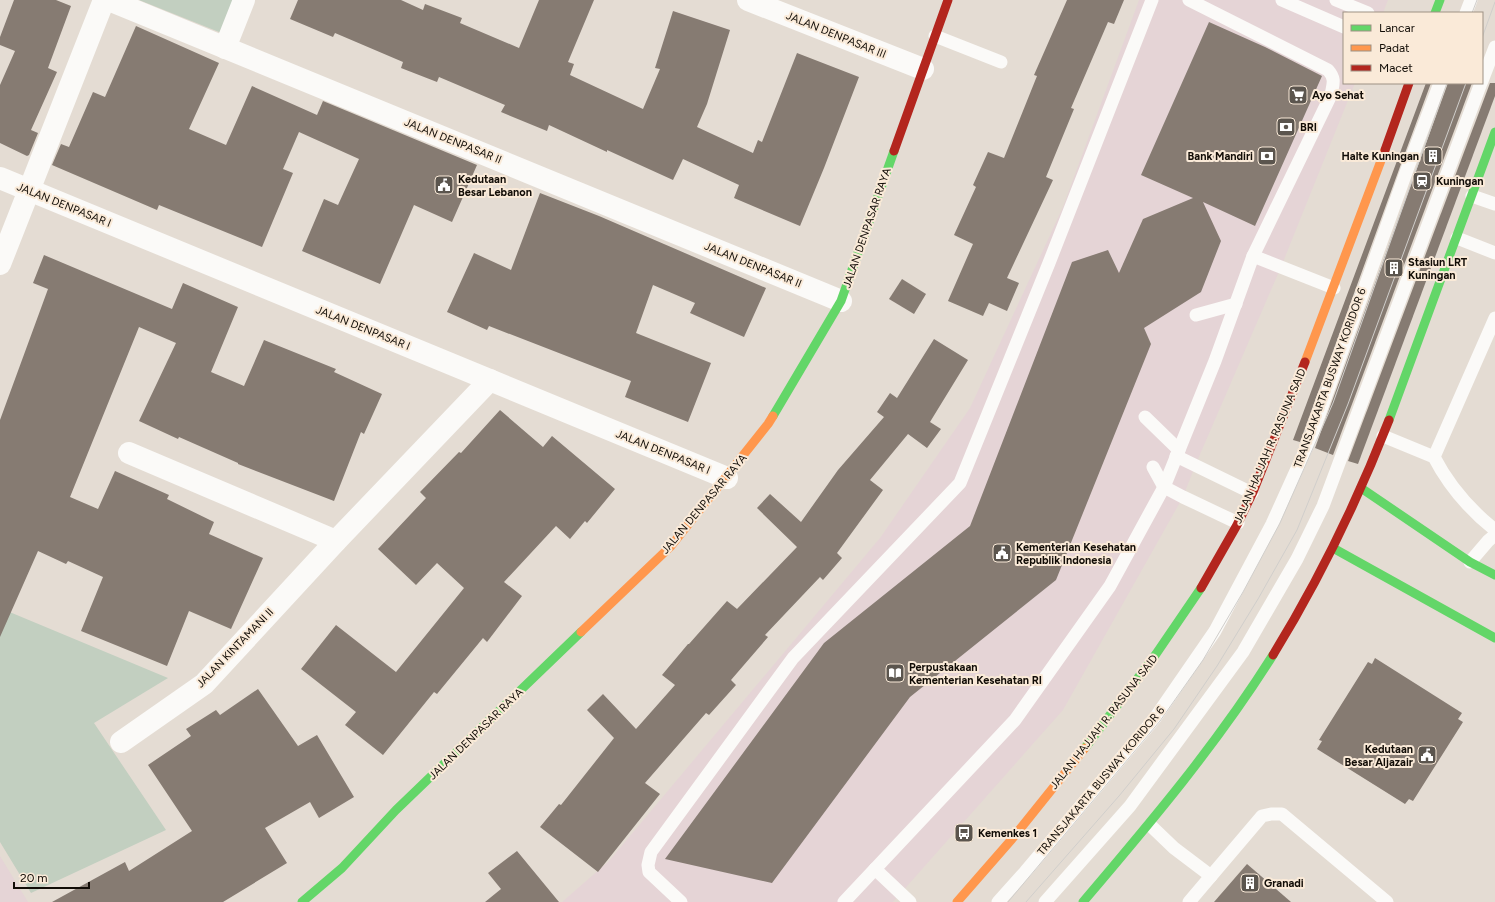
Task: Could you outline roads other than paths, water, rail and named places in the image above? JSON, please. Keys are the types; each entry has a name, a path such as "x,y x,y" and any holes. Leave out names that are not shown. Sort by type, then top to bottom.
{"main road":[{"name":"JALAN DENPASAR RAYA","path":"302,902 342,868 396,810 671,546 727,478 768,424 841,301 948,0"},
{"path":"1435,12 1440,0"},
{"name":"JALAN HAJJAH R. RASUNA SAID","path":"957,902 994,862 1105,723 1170,635 1214,567 1238,523 1252,493 1334,288 1409,84"},
{"path":"1083,902 1150,824 1238,710 1282,639 1333,548 1362,488 1383,436 1495,132"},
{"path":"1362,488 1470,562 1495,575"},
{"path":"1333,548 1495,638"}],"street":[{"path":"0,264 104,0"},
{"name":"JALAN DENPASAR II","path":"109,0 841,301"},
{"path":"225,48 244,0"},
{"name":"JALAN DENPASAR III","path":"748,0 923,69"},
{"name":"JALAN DENPASAR I","path":"0,178 727,478"},
{"name":"JALAN KINTAMANI II","path":"121,742 204,684 336,540 490,380"},
{"path":"129,453 336,540"}],"lane":[{"path":"681,902 649,872 648,864 651,852 794,658 960,482 1049,263 1152,0"},
{"path":"844,902 1015,720 1110,586 1164,487 1236,304 1253,256 1330,94 1333,75 1321,66 1189,0"},
{"path":"1282,0 1343,27"},
{"path":"1336,0 1365,9"},
{"path":"1466,12 1471,0"},
{"path":"935,36 1001,62"},
{"path":"1483,79 1495,47"},
{"name":"TRANSJAKARTA BUSWAY KORIDOR 6","path":"998,902 1155,718 1215,631 1272,524 1310,440 1402,182 1440,84"},
{"path":"1045,902 1130,806 1243,652 1297,559 1323,506 1481,84"},
{"path":"1472,196 1495,204"},
{"path":"1457,238 1495,253"},
{"path":"1253,256 1334,288"},
{"path":"1196,315 1236,304"},
{"path":"1434,457 1495,318"},
{"path":"1145,417 1178,453 1252,493"},
{"path":"1383,436 1434,457 1442,472 1465,503 1495,530"},
{"path":"1153,467 1164,487 1183,498 1238,523"},
{"path":"1470,562 1495,535"},
{"path":"1189,902 1262,816 1271,814 1282,814 1386,902"},
{"path":"1150,824 1174,848 1211,876"},
{"path":"875,869 910,902"}],"tram line":[{"path":"1472,12 1477,0"},
{"path":"1483,35 1495,2"},
{"path":"1008,902 1160,721 1203,660 1243,592 1280,523 1333,403 1447,84"},
{"path":"1026,902 1119,796 1174,729 1217,666 1258,599 1297,530 1348,404 1466,84"}],"place":[{"name":"Ayo Sehat","path":"1298,95"},
{"name":"BRI","path":"1286,127"},
{"name":"Bank Mandiri","path":"1267,156"},
{"name":"Halte Kuningan","path":"1433,156"},
{"name":"Kuningan","path":"1422,181"},
{"name":"Kedutaan Besar Lebanon","path":"444,185"},
{"name":"Stasiun LRT Kuningan","path":"1394,268"},
{"name":"Kementerian Kesehatan Republik Indonesia","path":"1002,553"},
{"name":"Perpustakaan Kementerian Kesehatan RI","path":"895,673"},
{"name":"Kedutaan Besar Aljazair","path":"1427,755"},
{"name":"Kemenkes 1","path":"964,833"},
{"name":"Granadi","path":"1250,883"}]}
